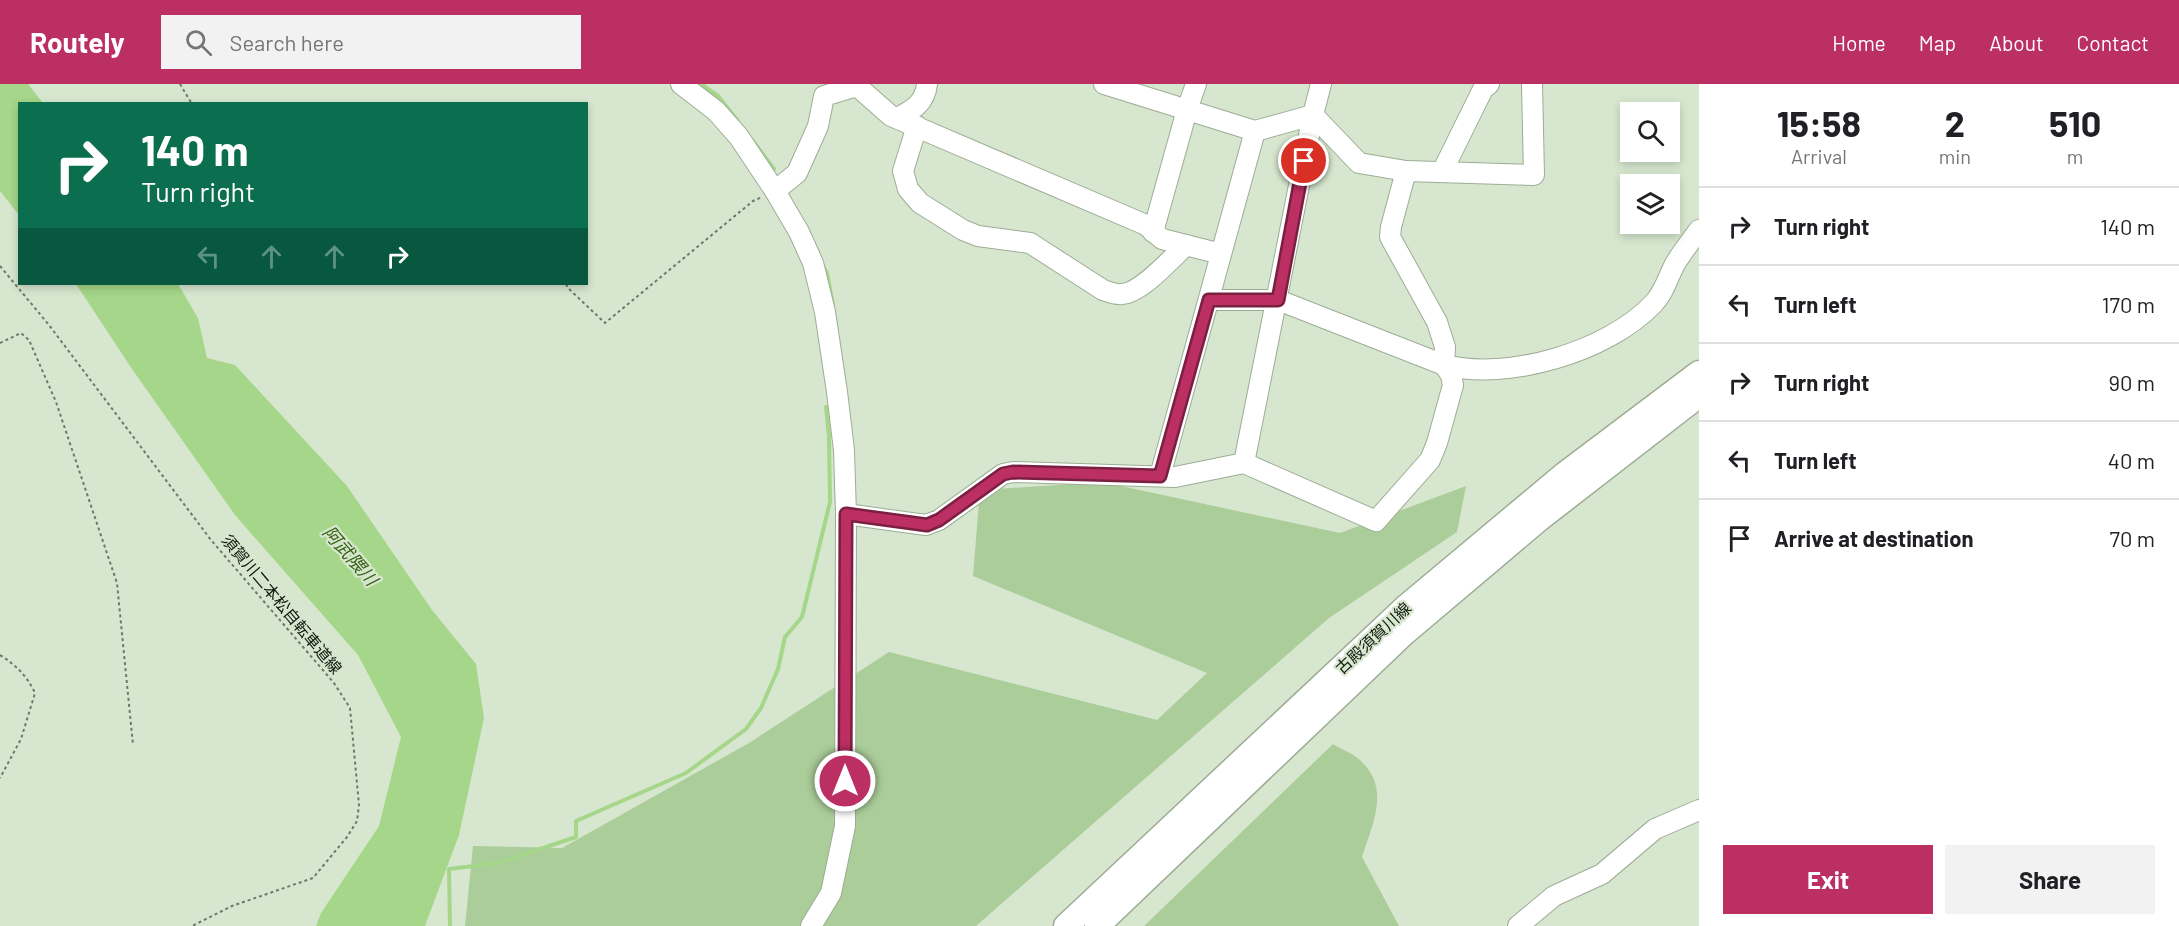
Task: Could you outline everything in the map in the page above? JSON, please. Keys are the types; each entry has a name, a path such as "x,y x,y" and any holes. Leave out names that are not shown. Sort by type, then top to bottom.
{"main road":[{"name":"古殿須賀川線","path":"1066,926 1406,606 1565,474 1699,373"},
{"name":"古殿須賀川線","path":"1097,926 1403,634 1539,519 1699,395"}],"street":[{"path":"681,84 716,111 739,137 775,191 799,232 813,263 825,312 844,450 846,514 845,826 831,893 812,926"},
{"path":"897,118 918,105 926,92 927,84"},
{"path":"1105,84 1255,131 1313,115"},
{"path":"1153,232 1196,84"},
{"path":"1244,463 1321,84"},
{"path":"1313,115 1359,163 1406,171 1534,174 1532,84"},
{"path":"1442,172 1486,85"},
{"path":"775,191 797,173 818,126 824,96 857,86 891,116 1146,225 1162,239 1221,254"},
{"path":"917,126 903,171 908,189 920,203 963,230 978,236 1029,243 1103,290 1114,294 1136,290 1186,245"},
{"path":"1160,476 1255,131"},
{"path":"846,514 927,525 939,520 1003,474 1013,472 1175,477 1244,463 1376,521 1430,460 1453,386 1451,375 1444,365 1445,347 1437,322 1390,237 1406,171"},
{"path":"1209,300 1278,300 1444,365 1458,369 1498,370 1531,365 1595,344 1632,321 1654,304 1675,264 1699,230"},
{"path":"1518,926 1554,896 1602,874 1655,829 1699,810"}],"path":[{"path":"180,84 191,102"},
{"path":"566,285 605,323 753,201 775,191"},
{"name":"須賀川二本松自転車道線","path":"0,266 56,334 212,540 334,683 350,708 359,805 357,821 347,837 313,878 231,906 192,926"},
{"path":"0,344 21,333 28,340 56,402 117,583 133,746"},
{"path":"0,655 28,678 35,693 21,739 0,778"}],"shaded area":[{"path":"1102,482 1340,533 1466,486 1457,532 1329,618 976,926 465,926 473,846 562,848 749,743 889,652 1157,720 1207,673 973,576 980,490"},
{"path":"1333,744 1361,761 1375,783 1377,795 1374,820 1362,857 1399,926 1144,926"}],"water":[{"path":"0,84 28,84 42,102 18,102 18,214 0,191"},
{"name":"阿武隈川","path":"77,285 179,285 198,318 207,358 235,365 347,486 432,610 476,664 484,718 459,835 425,926 316,926 321,913 379,826 401,737 358,655 235,515 132,369"}],"waterway":[{"path":"701,84 718,96 738,121"},
{"path":"753,141 774,169"},
{"path":"822,264 827,273 833,305"},
{"path":"450,926 449,869 498,863 576,837 576,821 686,773 746,729 761,708 778,669 785,637 802,617 830,502 826,407"}],"route":[{"path":"845,781 846,514 927,525 939,520 1003,474 1013,472 1160,476 1209,300 1278,300 1304,161"}]}
